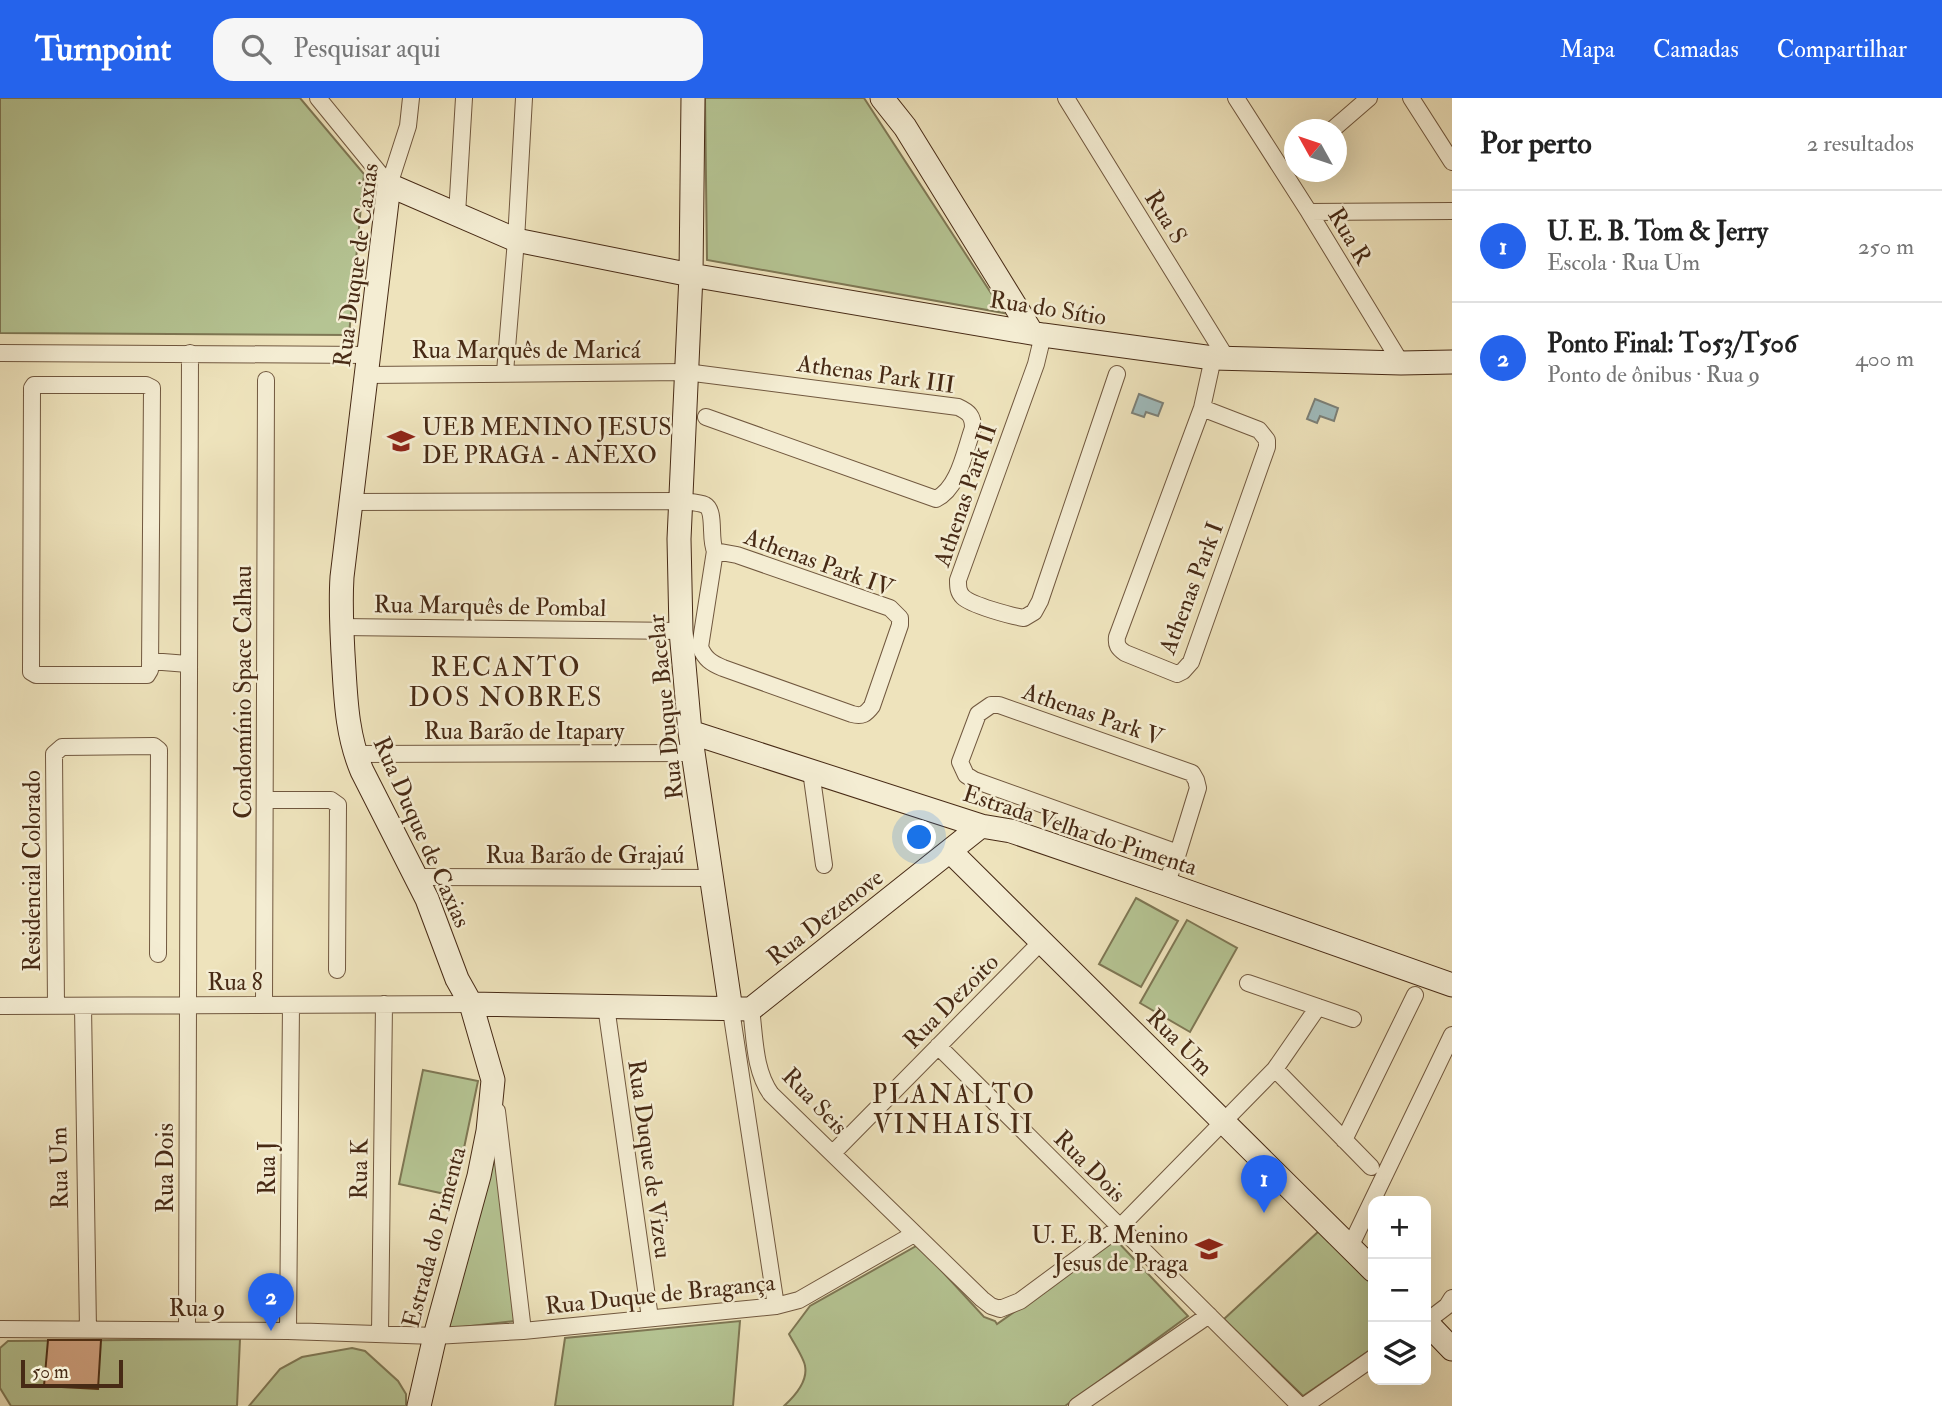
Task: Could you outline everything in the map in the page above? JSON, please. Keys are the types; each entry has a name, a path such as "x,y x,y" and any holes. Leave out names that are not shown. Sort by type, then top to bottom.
{"main road":[{"name":"Rua Duque Bacelar","path":"692,98 691,275 679,552 681,631 692,742 711,878 741,1010"},
{"path":"882,98 905,127 1038,334"},
{"name":"Rua do Sítio","path":"390,185 516,240 691,275 1038,334 1220,359 1452,362"},
{"name":"Rua Duque de Caxias","path":"390,185 342,577 341,627 347,713 355,754 417,877 457,979 471,1004 493,1080"},
{"name":"Estrada Velha do Pimenta","path":"692,742 811,771 981,826 1011,831 1452,985"},
{"name":"Rua Dezenove","path":"741,1010 981,826"},
{"name":"Rua Um","path":"950,850 1223,1122 1354,1237 1368,1261"},
{"path":"471,1004 741,1010"},
{"name":"Estrada do Pimenta","path":"419,1406 435,1336 479,1177 488,1131 493,1080"},
{"path":"1431,1327 1452,1349"}],"street":[{"path":"318,98 390,185"},
{"name":"Rua Duque de Caxias","path":"390,185 408,126 411,98"},
{"path":"457,214 464,98"},
{"path":"505,372 524,98"},
{"name":"Rua S","path":"1066,98 1220,359"},
{"name":"Rua R","path":"1237,98 1284,159"},
{"path":"1345,119 1369,98"},
{"path":"1411,98 1452,162"},
{"name":"Rua R","path":"1296,182 1310,212 1401,363"},
{"path":"1310,212 1452,211"},
{"name":"Athenas Park II","path":"1038,334 1036,364 958,580 957,589 971,602 1016,617 1024,618 1034,612 1116,374"},
{"name":"Rua Marquês de Maricá","path":"0,353 190,353 505,372 686,372"},
{"name":"Rua Dois","path":"187,1330 188,664 183,634 190,353"},
{"name":"Athenas Park I","path":"1202,408 1259,430 1267,440 1267,447 1191,662 1177,674 1125,653 1119,649 1117,637 1220,359"},
{"name":"Athenas Park III","path":"686,372 958,407 968,411 973,418 973,428 953,486 936,499 706,417"},
{"name":"Condomínio Space Calhau","path":"264,1005 266,380"},
{"path":"34,385 146,385 152,388 150,661 150,670 145,675 36,675 31,672 34,385"},
{"path":"351,502 681,501"},
{"name":"Athenas Park IV","path":"681,501 704,505 711,515 712,545 715,551 700,647 704,657 723,668 852,714 859,716 866,713 872,706 900,625 900,618 895,611 737,555 715,551"},
{"name":"Rua Marquês de Pombal","path":"341,627 681,631"},
{"path":"150,661 188,664"},
{"name":"Athenas Park V","path":"1166,884 1178,853 1198,788 1192,773 999,705 991,705 978,714 960,762 966,775 1178,853"},
{"name":"Rua Barão de Itapary","path":"355,754 692,742"},
{"name":"Residencial Colorado","path":"56,1006 54,754 62,747 154,746 159,750 158,954"},
{"path":"811,771 824,865"},
{"path":"265,800 331,800 338,805 337,970"},
{"name":"Rua Barão de Grajaú","path":"417,877 711,878"},
{"name":"Rua Dezoito","path":"833,1153 1042,942"},
{"path":"1248,983 1353,1019"},
{"path":"1344,1140 1415,995"},
{"name":"Rua K","path":"380,1334 384,1004"},
{"name":"Rua 8","path":"0,1006 471,1004"},
{"name":"Rua J","path":"288,1331 291,1005"},
{"name":"Rua Um","path":"83,1006 88,1330"},
{"name":"Rua Duque de Vizeu","path":"606,1006 650,1318"},
{"path":"1120,1227 1275,1069 1318,1007"},
{"name":"Rua Seis","path":"741,1010 759,1071 771,1094 991,1306 1000,1309 1020,1301 1120,1227"},
{"name":"Rua Duque Bacelar","path":"741,1010 776,1306"},
{"path":"1354,1237 1452,1035"},
{"name":"Rua Dois","path":"938,1046 1302,1406"},
{"path":"1275,1069 1371,1167"},
{"name":"Rua Duque de Caxias","path":"493,1080 523,1331"},
{"name":"Rua Duque de Bragança","path":"435,1336 523,1331 776,1306 799,1300 914,1234"},
{"path":"1431,1318 1447,1306 1452,1298"},
{"path":"1077,1406 1209,1315"},
{"name":"Rua 9","path":"0,1329 288,1331 435,1336"},
{"path":"1302,1406 1368,1361"}],"green space":[{"path":"0,98 300,98 364,174 349,335 0,333"},
{"path":"705,98 864,98 1004,313 707,260"},
{"path":"1136,898 1178,921 1141,987 1099,964"},
{"path":"1187,920 1237,948 1190,1032 1140,1003"},
{"path":"423,1070 478,1081 454,1196 399,1184"},
{"path":"495,1153 515,1321 445,1329"},
{"path":"1319,1231 1368,1279 1368,1351 1303,1396 1224,1319"},
{"path":"1116,1240 1188,1316 1065,1406 784,1406 800,1388 805,1377 803,1359 789,1334 810,1306 918,1245 984,1317 997,1324"},
{"path":"740,1321 733,1406 555,1406 565,1338"},
{"path":"240,1339 237,1406 11,1406 0,1388 0,1348 8,1341"},
{"path":"352,1348 365,1351 398,1381 406,1394 406,1406 249,1406 280,1369 302,1357"}],"water":[{"path":"1139,394 1163,403 1158,416 1146,412 1144,417 1132,413"},
{"path":"1315,399 1338,408 1334,421 1320,416 1317,423 1307,419"}],"building":[{"path":"48,1340 101,1340 98,1389 44,1386"}],"place":[{"name":"UEB MENINO JESUS DE PRAGA - ANEXO","path":"401,441"},
{"name":"U. E. B. Tom & Jerry","path":"1264,1213"},
{"name":"U. E. B. Menino Jesus de Praga","path":"1209,1249"},
{"name":"Ponto Final: T053/T506","path":"271,1331"}],"district":[{"name":"RECANTO DOS NOBRES","path":"506,682"},
{"name":"PLANALTO VINHAIS II","path":"954,1109"}]}
